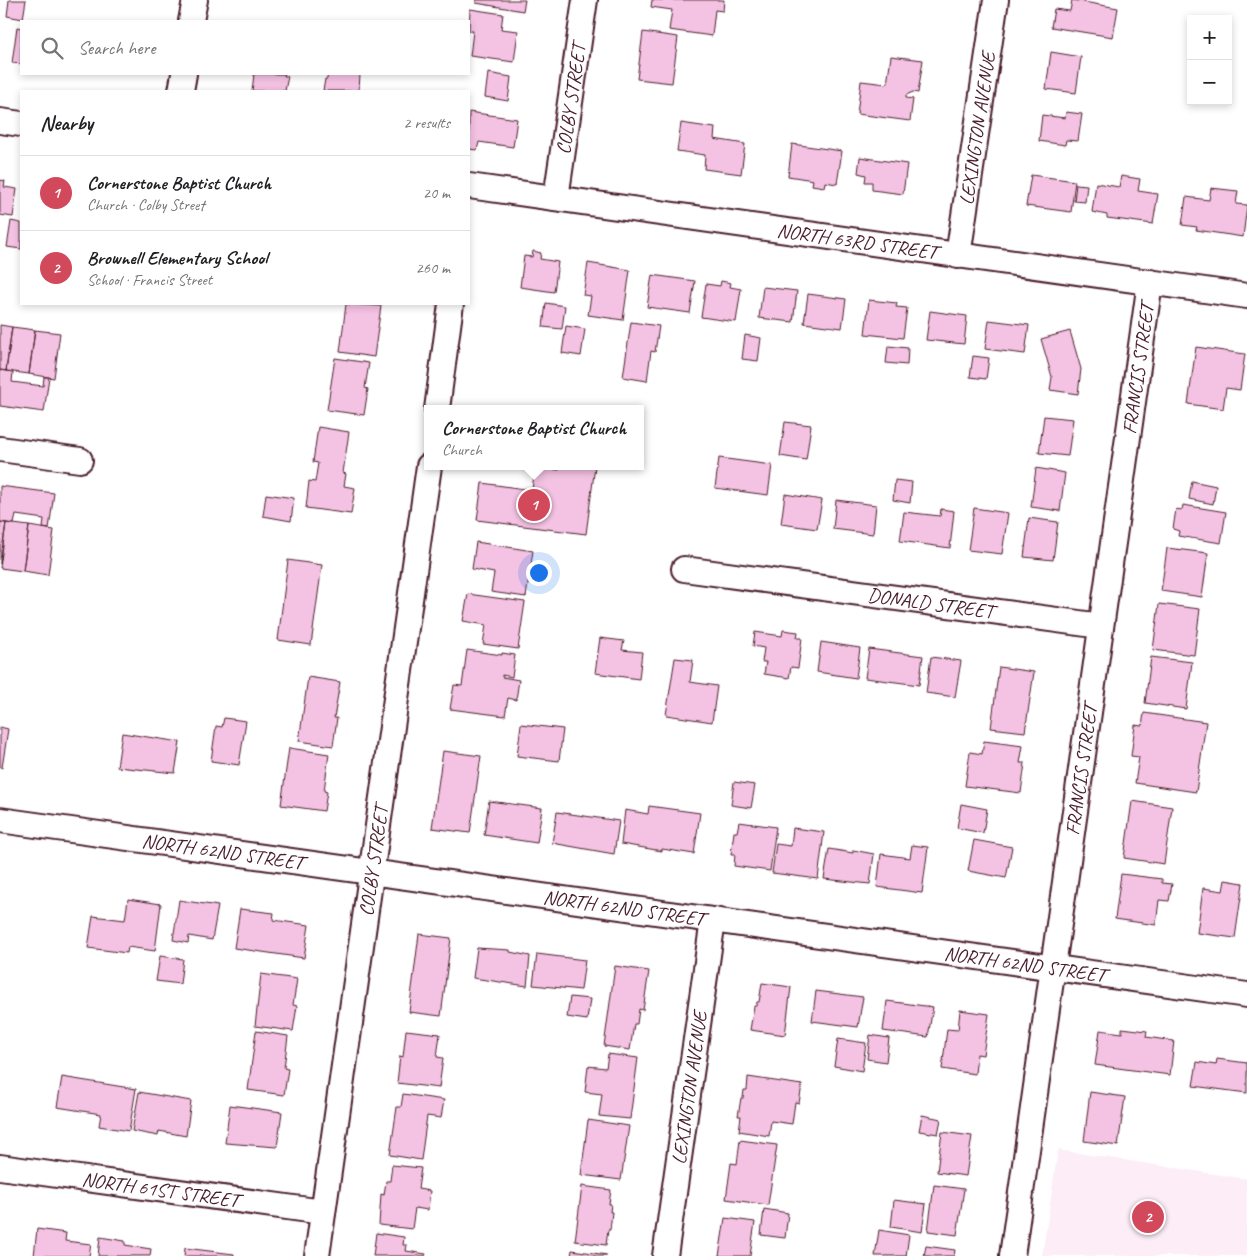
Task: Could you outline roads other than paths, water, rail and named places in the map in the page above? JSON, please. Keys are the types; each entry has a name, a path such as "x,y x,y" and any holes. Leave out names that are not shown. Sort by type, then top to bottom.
{"street":[{"path":"191,20 194,0"},
{"name":"COLBY STREET","path":"556,198 585,0"},
{"name":"LEXINGTON AVENUE","path":"958,256 996,0"},
{"path":"181,90 184,75"},
{"path":"0,121 20,124"},
{"name":"NORTH 63RD STREET","path":"470,186 1247,296"},
{"name":"FRANCIS STREET","path":"1012,1256 1150,282"},
{"path":"438,405 452,305"},
{"path":"0,448 80,460"},
{"name":"COLBY STREET","path":"317,1256 428,470"},
{"name":"DONALD STREET","path":"684,569 1101,626"},
{"name":"NORTH 62ND STREET","path":"0,820 1247,994"},
{"name":"LEXINGTON AVENUE","path":"665,1256 712,920"},
{"name":"NORTH 61ST STREET","path":"0,1167 323,1212"}],"place":[{"name":"Cornerstone Baptist Church","path":"534,505"},
{"name":"Brownell Elementary School","path":"1148,1217"}]}
